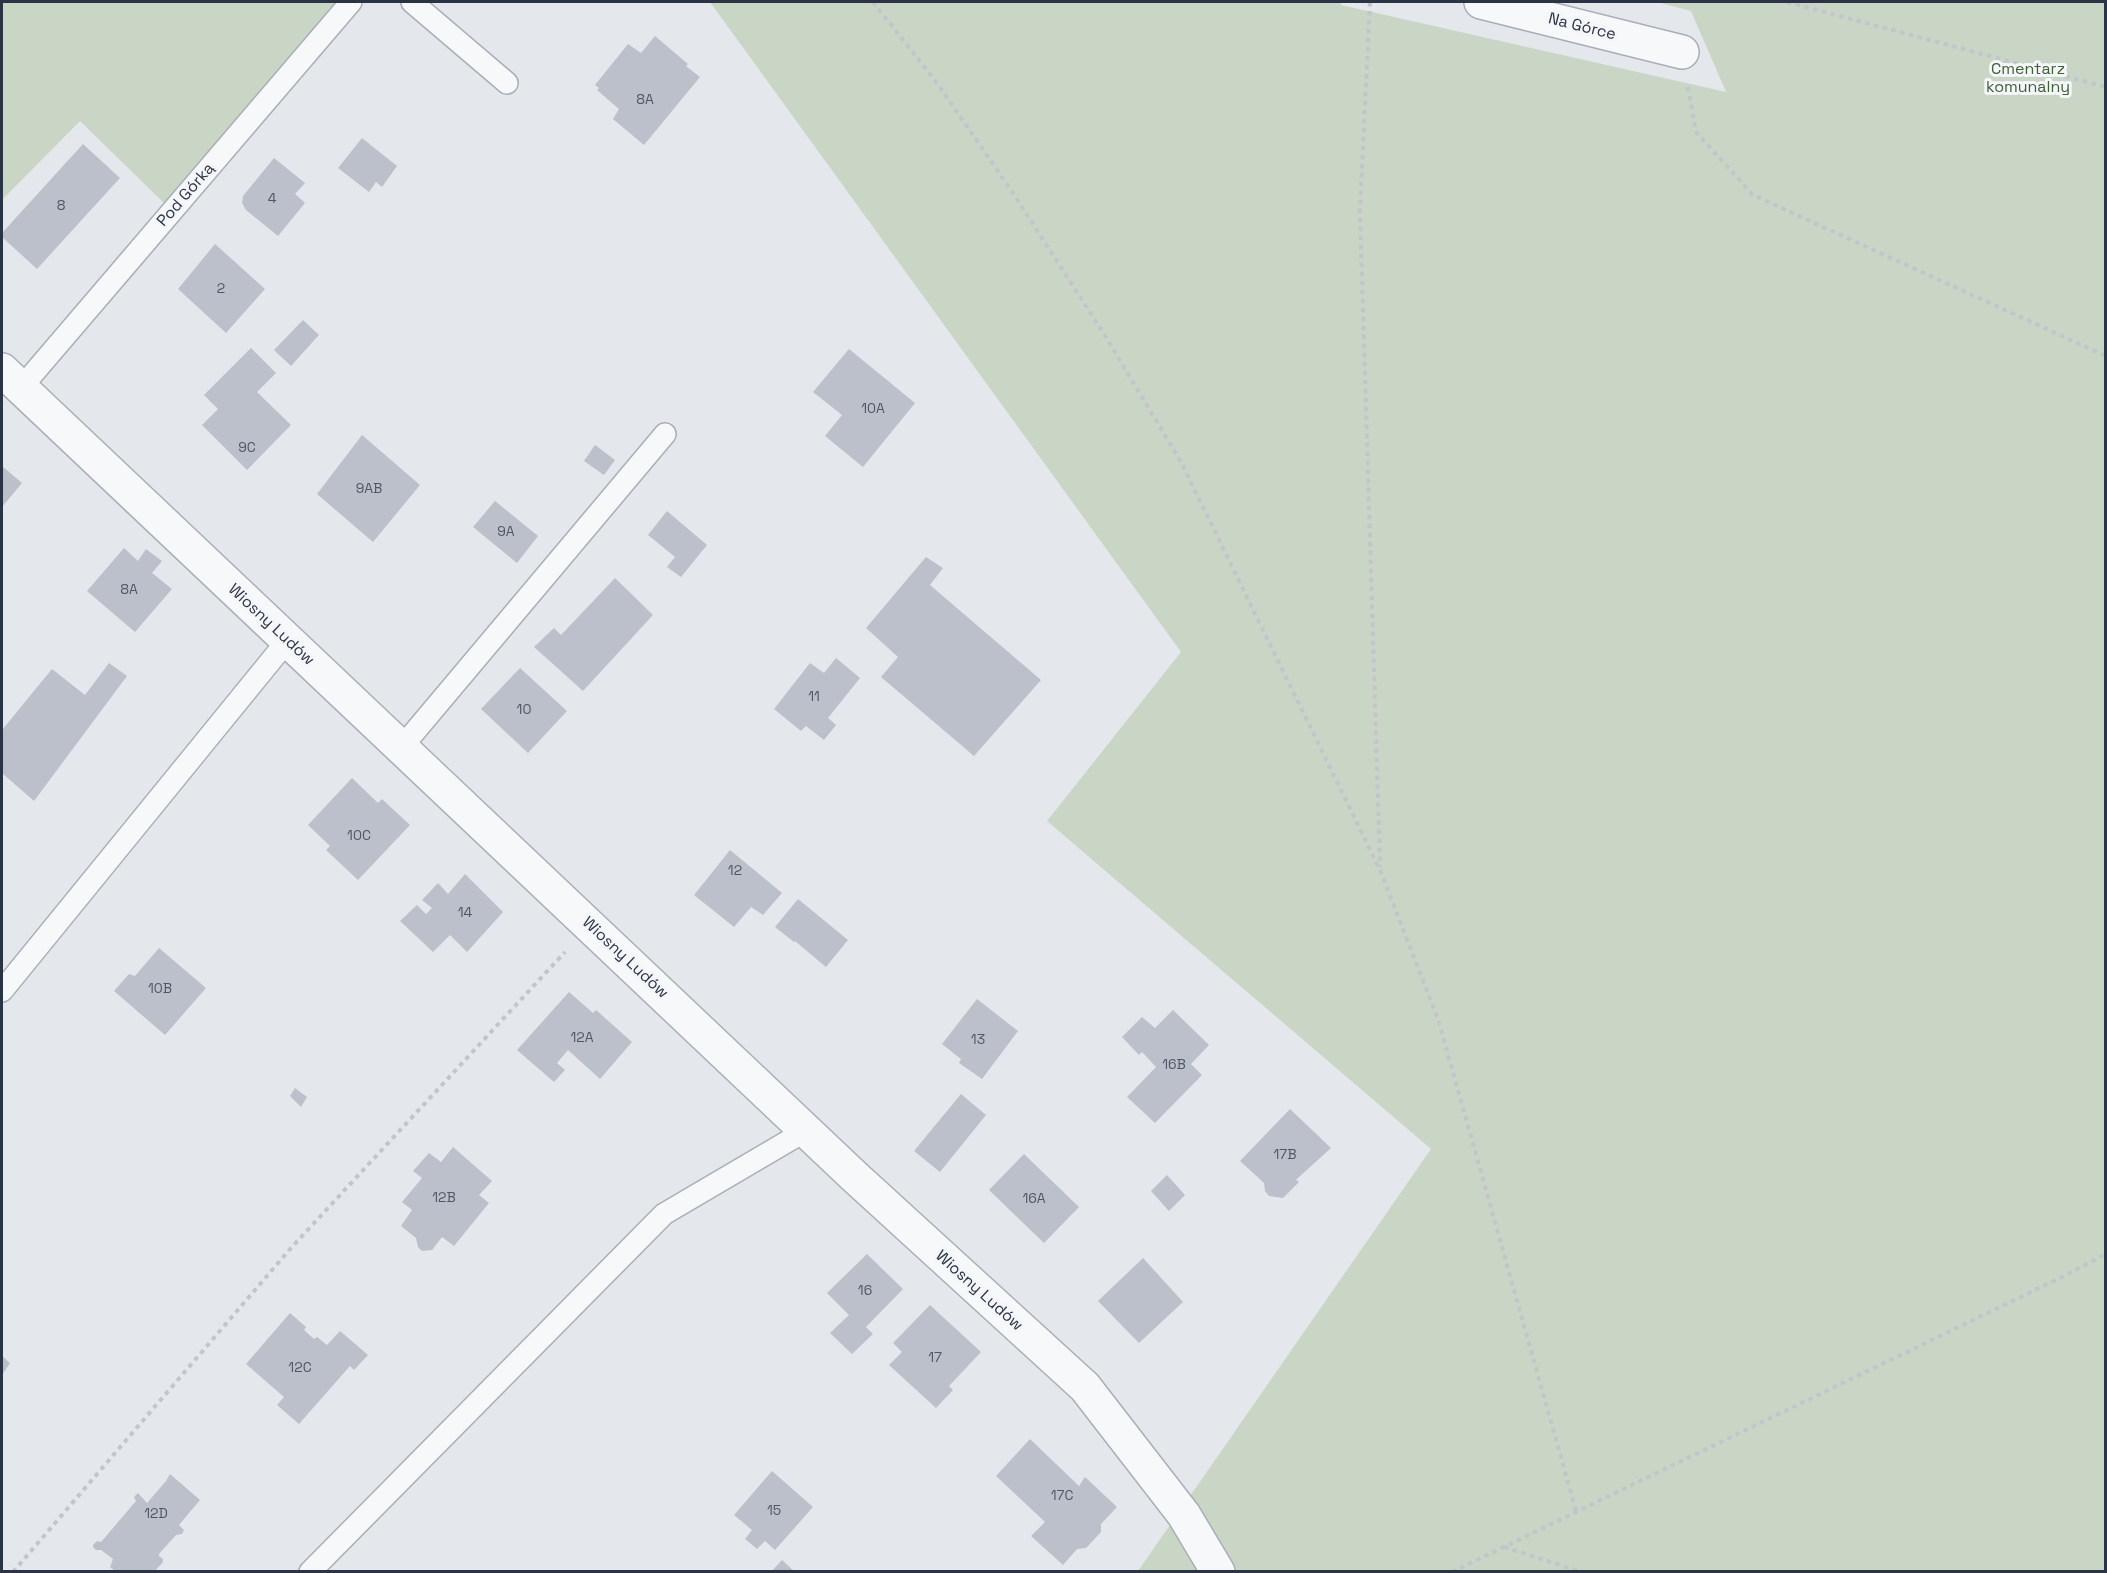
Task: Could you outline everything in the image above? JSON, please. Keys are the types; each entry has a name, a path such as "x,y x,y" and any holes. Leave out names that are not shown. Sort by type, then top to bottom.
{"street":[{"name":"Na Górce","path":"1481,2 1682,52"},
{"name":"Wiosny Ludów","path":"11,380 855,1177 1084,1388 1184,1515 1218,1572"}],"lane":[{"name":"Pod Górką","path":"11,380 351,2"},
{"path":"412,2 507,83"},
{"path":"401,748 665,434"},
{"path":"2,992 287,641"},
{"path":"310,1572 664,1214 807,1130"}],"path":[{"path":"873,2 937,83 1011,190 1104,334 1181,462 1380,870 1438,1019 1576,1511"},
{"path":"1370,2 1360,210 1380,870"},
{"path":"1787,2 2106,87"},
{"path":"1682,52 1696,132 1753,195 2106,356"},
{"path":"13,1571 291,1248 580,935 582,919"},
{"path":"1452,1572 2106,1254"},
{"path":"1503,1547 1581,1572"}],"green space":[{"path":"2,2 357,2 164,203 80,121 2,200"},
{"name":"Cmentarz komunalny","path":"710,2 1341,2 1341,5 1726,92 1691,11 1657,2 2105,2 2105,1571 1138,1571 1431,1149 1047,821 1181,652"}],"building":[{"path":"655,36 700,77 644,145 613,119 619,109 597,90 599,88 595,85 628,44 641,53"},
{"path":"362,138 397,166 382,187 376,182 369,192 338,168"},
{"path":"83,144 120,178 37,269 2,237 2,233"},
{"path":"274,158 305,183 295,194 305,203 278,236 246,210 242,203 243,196"},
{"path":"215,244 265,289 226,333 178,289"},
{"path":"303,320 319,335 291,366 274,350"},
{"path":"251,348 276,373 257,392 291,425 247,470 202,425 218,409 204,395"},
{"path":"849,349 915,403 863,467 825,436 842,415 813,392"},
{"path":"362,435 420,485 373,542 317,494"},
{"path":"595,445 615,460 604,475 584,461"},
{"path":"2,466 22,483 2,507"},
{"path":"495,501 538,536 517,563 473,527"},
{"path":"667,511 707,545 681,577 667,567 675,557 648,535"},
{"path":"124,548 138,561 146,549 162,561 152,573 172,589 135,632 87,591"},
{"path":"926,557 943,568 930,585 1041,680 974,756 881,677 898,657 866,628"},
{"path":"615,578 653,615 583,691 534,647 554,628 561,635"},
{"path":"836,658 860,678 828,718 836,725 824,740 806,726 801,731 774,709 810,663 824,673"},
{"path":"109,663 127,676 34,801 2,773 2,730 52,669 85,695"},
{"path":"520,668 567,711 528,753 481,709"},
{"path":"352,778 378,803 382,799 410,825 358,880 326,850 330,846 308,825"},
{"path":"730,850 782,893 763,915 751,907 734,927 694,895"},
{"path":"465,874 503,912 467,952 450,935 433,952 400,921 417,905 426,914 432,908 422,900 438,883 448,894"},
{"path":"798,899 848,940 826,967 775,927"},
{"path":"159,948 206,988 165,1035 114,991 129,974 135,976"},
{"path":"569,992 593,1013 596,1010 632,1042 600,1079 568,1050 557,1063 565,1070 554,1082 517,1050"},
{"path":"977,999 1018,1031 982,1079 959,1063 961,1059 942,1044"},
{"path":"1173,1010 1209,1045 1191,1064 1202,1075 1155,1123 1127,1097 1156,1067 1142,1052 1139,1055 1122,1037 1142,1017 1155,1028"},
{"path":"295,1088 307,1097 301,1107 290,1096"},
{"path":"961,1094 986,1115 940,1172 914,1151"},
{"path":"1290,1109 1331,1148 1296,1180 1299,1182 1283,1198 1269,1196 1265,1191 1264,1183 1240,1161"},
{"path":"453,1147 492,1181 479,1195 489,1203 454,1246 442,1237 432,1250 422,1251 418,1247 416,1238 401,1226 412,1210 402,1202 422,1178 413,1171 429,1153 441,1162"},
{"path":"1024,1154 1079,1207 1044,1243 989,1190"},
{"path":"1167,1175 1185,1195 1169,1211 1151,1191"},
{"path":"867,1254 903,1289 866,1327 873,1334 852,1354 830,1333 849,1315 827,1293"},
{"path":"1143,1258 1183,1302 1139,1343 1098,1301"},
{"path":"930,1305 981,1352 949,1386 953,1390 936,1408 889,1365 902,1352 893,1343"},
{"path":"290,1313 306,1327 304,1330 314,1339 317,1337 327,1345 340,1331 368,1355 354,1370 350,1366 299,1424 277,1405 284,1397 246,1364"},
{"path":"2,1356 10,1363 2,1375"},
{"path":"1030,1439 1079,1486 1085,1477 1117,1507 1101,1524 1101,1532 1086,1548 1077,1549 1063,1565 1031,1536 1045,1522 996,1476"},
{"path":"772,1471 813,1507 775,1550 765,1541 757,1549 745,1539 752,1530 734,1515"},
{"path":"170,1474 200,1500 179,1525 184,1530 182,1534 176,1535 159,1554 163,1562 154,1572 116,1572 110,1567 113,1559 101,1550 96,1550 93,1545 97,1541 101,1542 136,1501 134,1497 138,1493 147,1503"},
{"path":"782,1560 795,1572 771,1572"}]}
